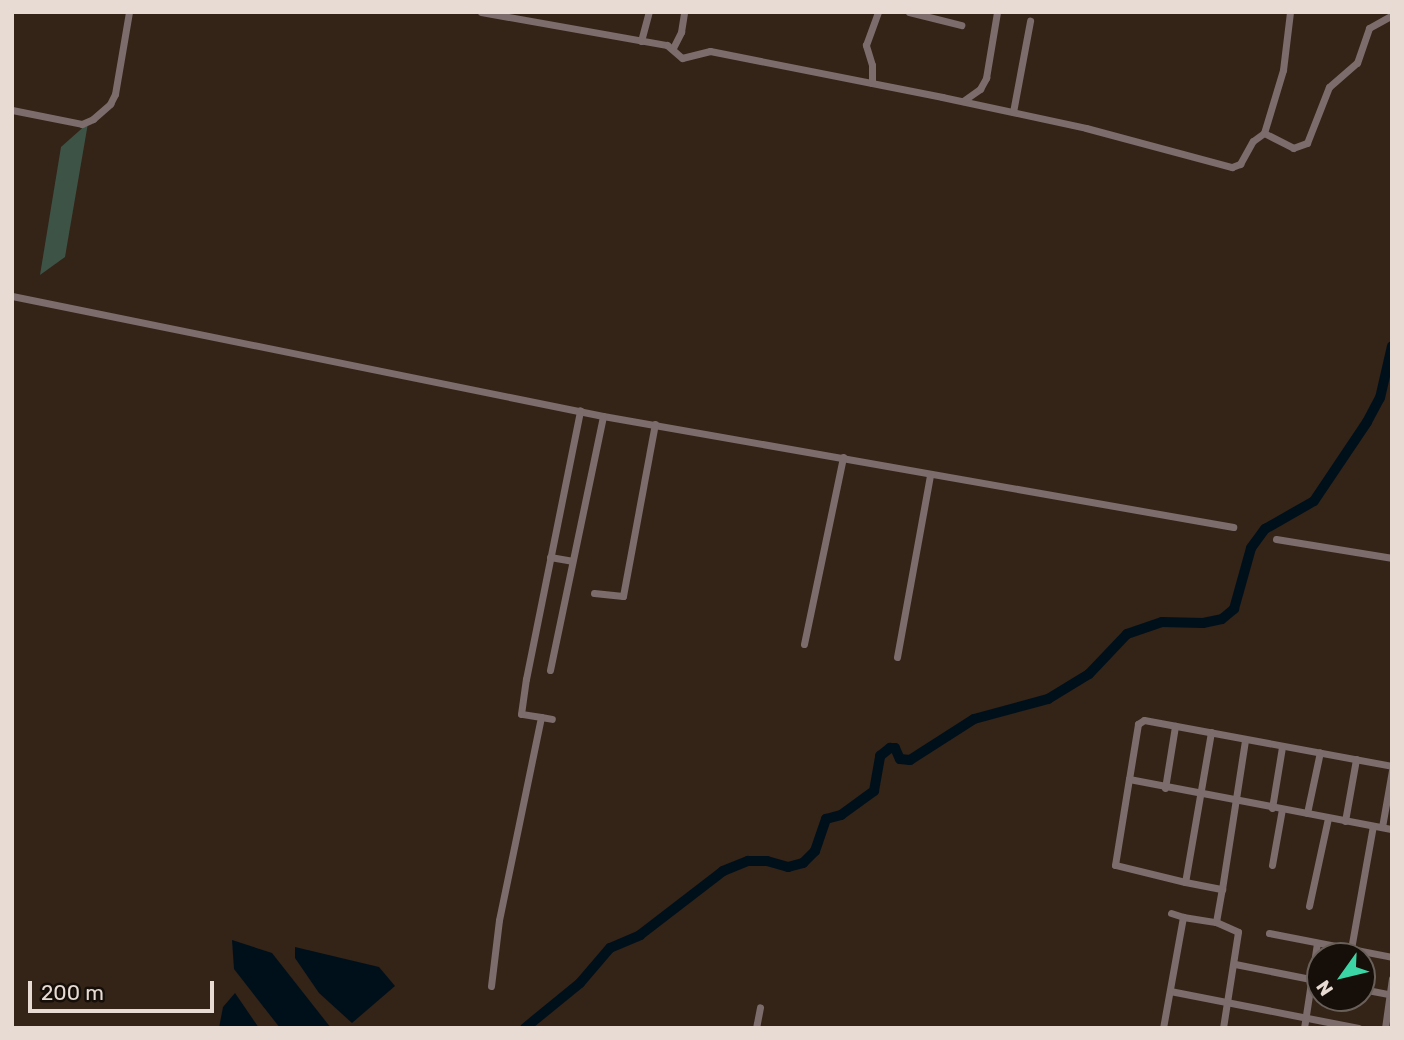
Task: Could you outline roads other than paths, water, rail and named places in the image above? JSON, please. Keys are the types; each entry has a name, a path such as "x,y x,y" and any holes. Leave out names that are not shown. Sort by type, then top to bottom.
{"street":[{"path":"12,110 82,124 100,113 115,94 129,12"},
{"path":"481,12 517,16 673,48 682,58 710,51 1013,112 1086,128 1232,167 1240,164 1253,141 1264,134 1283,70 1290,12"},
{"path":"641,41 649,12"},
{"path":"673,48 681,32 684,12"},
{"path":"872,83 872,65 866,45 878,12"},
{"path":"909,12 961,25"},
{"path":"963,102 980,89 986,78 997,12"},
{"path":"1264,134 1293,148 1307,143 1329,87 1357,63 1369,28 1392,15"},
{"path":"1013,112 1030,21"},
{"path":"12,296 603,416 900,466 930,475 1153,511 1233,527"},
{"path":"552,719 521,714 529,656 580,410"},
{"path":"550,670 603,416"},
{"path":"594,593 623,596 655,424"},
{"path":"804,644 843,457"},
{"path":"897,657 930,475"},
{"path":"1276,539 1392,558"},
{"path":"550,557 572,561"},
{"path":"491,986 499,920 541,717"},
{"path":"1222,889 1115,865 1140,722 1211,732 1392,768 1352,942"},
{"path":"1166,788 1175,726"},
{"path":"1185,882 1211,732"},
{"path":"1216,922 1245,740"},
{"path":"1272,808 1282,747"},
{"path":"1307,814 1320,752"},
{"path":"1345,821 1356,759"},
{"path":"1129,779 1392,829"},
{"path":"1272,865 1282,809"},
{"path":"1309,906 1328,818"},
{"path":"1171,914 1216,922 1238,932 1223,1028"},
{"path":"1163,1028 1183,917"},
{"path":"1269,933 1312,942"},
{"path":"1235,964 1306,978"},
{"path":"1385,1028 1392,978"},
{"path":"1170,991 1358,1028"},
{"path":"756,1028 760,1007"},
{"path":"1304,1028 1308,1012"}],"water":[{"path":"232,940 272,953 331,1028 280,1028 234,969"},
{"path":"295,947 379,967 395,986 352,1023 319,993 295,958"},
{"path":"235,993 259,1028 219,1028 223,1007"}],"waterway":[{"path":"525,1028 580,983 610,948 640,935 723,871 748,861 767,861 788,867 803,863 815,851 826,819 841,815 874,791 880,756 890,748 895,748 900,759 910,760 974,719 1048,699 1089,674 1127,634 1162,622 1203,623 1222,619 1234,609 1251,548 1265,529 1314,501 1367,422 1380,398 1392,346"}]}
